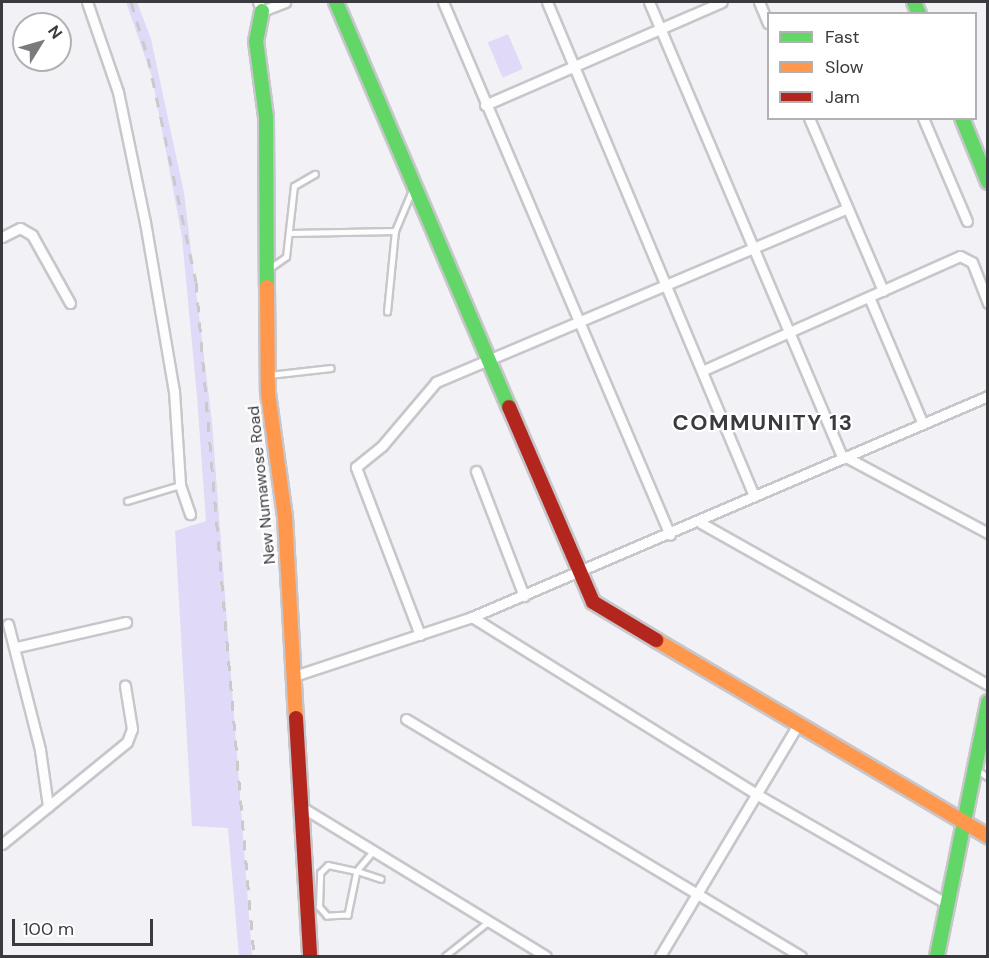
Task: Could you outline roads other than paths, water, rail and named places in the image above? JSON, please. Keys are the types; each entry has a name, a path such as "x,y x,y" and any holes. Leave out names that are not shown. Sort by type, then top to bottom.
{"street":[{"path":"87,2 118,92 145,222 174,391 180,485 190,513"},
{"path":"260,6 285,2"},
{"path":"336,2 491,361 586,592 600,609 987,836"},
{"path":"443,2 577,322 670,535"},
{"path":"547,2 665,285 704,370 754,496"},
{"path":"649,2 844,458 987,533"},
{"path":"485,105 722,2"},
{"path":"759,2 767,21"},
{"name":"New Numawose Road","path":"260,6 256,41 266,117 269,375 285,517 303,870 310,957"},
{"path":"810,120 883,291"},
{"path":"924,120 967,221"},
{"path":"963,120 987,182"},
{"path":"420,636 356,467 382,446 436,382 491,361 577,322 846,209"},
{"path":"2,237 20,228 32,235 70,303"},
{"path":"704,370 960,256 972,262 987,303"},
{"path":"869,297 923,424"},
{"path":"294,676 420,636 524,596 701,523 754,496 987,396"},
{"path":"476,471 524,596"},
{"path":"701,523 987,685"},
{"path":"472,617 756,794 947,904"},
{"path":"16,648 126,622"},
{"path":"8,624 16,648 48,806"},
{"path":"2,844 131,736 124,686"},
{"path":"937,957 987,702"},
{"path":"406,719 698,891 801,957"},
{"path":"660,957 797,726"},
{"path":"300,806 375,849 546,957"}],"lane":[{"path":"268,269 284,261 291,233 294,186 315,174"},
{"path":"387,312 395,231 414,183"},
{"path":"291,233 395,231"},
{"path":"269,375 331,368"},
{"path":"127,501 180,485"},
{"path":"974,767 987,777"},
{"path":"375,849 357,871 352,910 343,917 327,916 319,907 320,873 328,865 357,871 381,879"},
{"path":"303,870 320,873"},
{"path":"445,957 488,922"}],"railway":[{"path":"131,2 148,58 196,282 254,956"}],"district":[{"name":"COMMUNITY 13","path":"763,423"}]}
